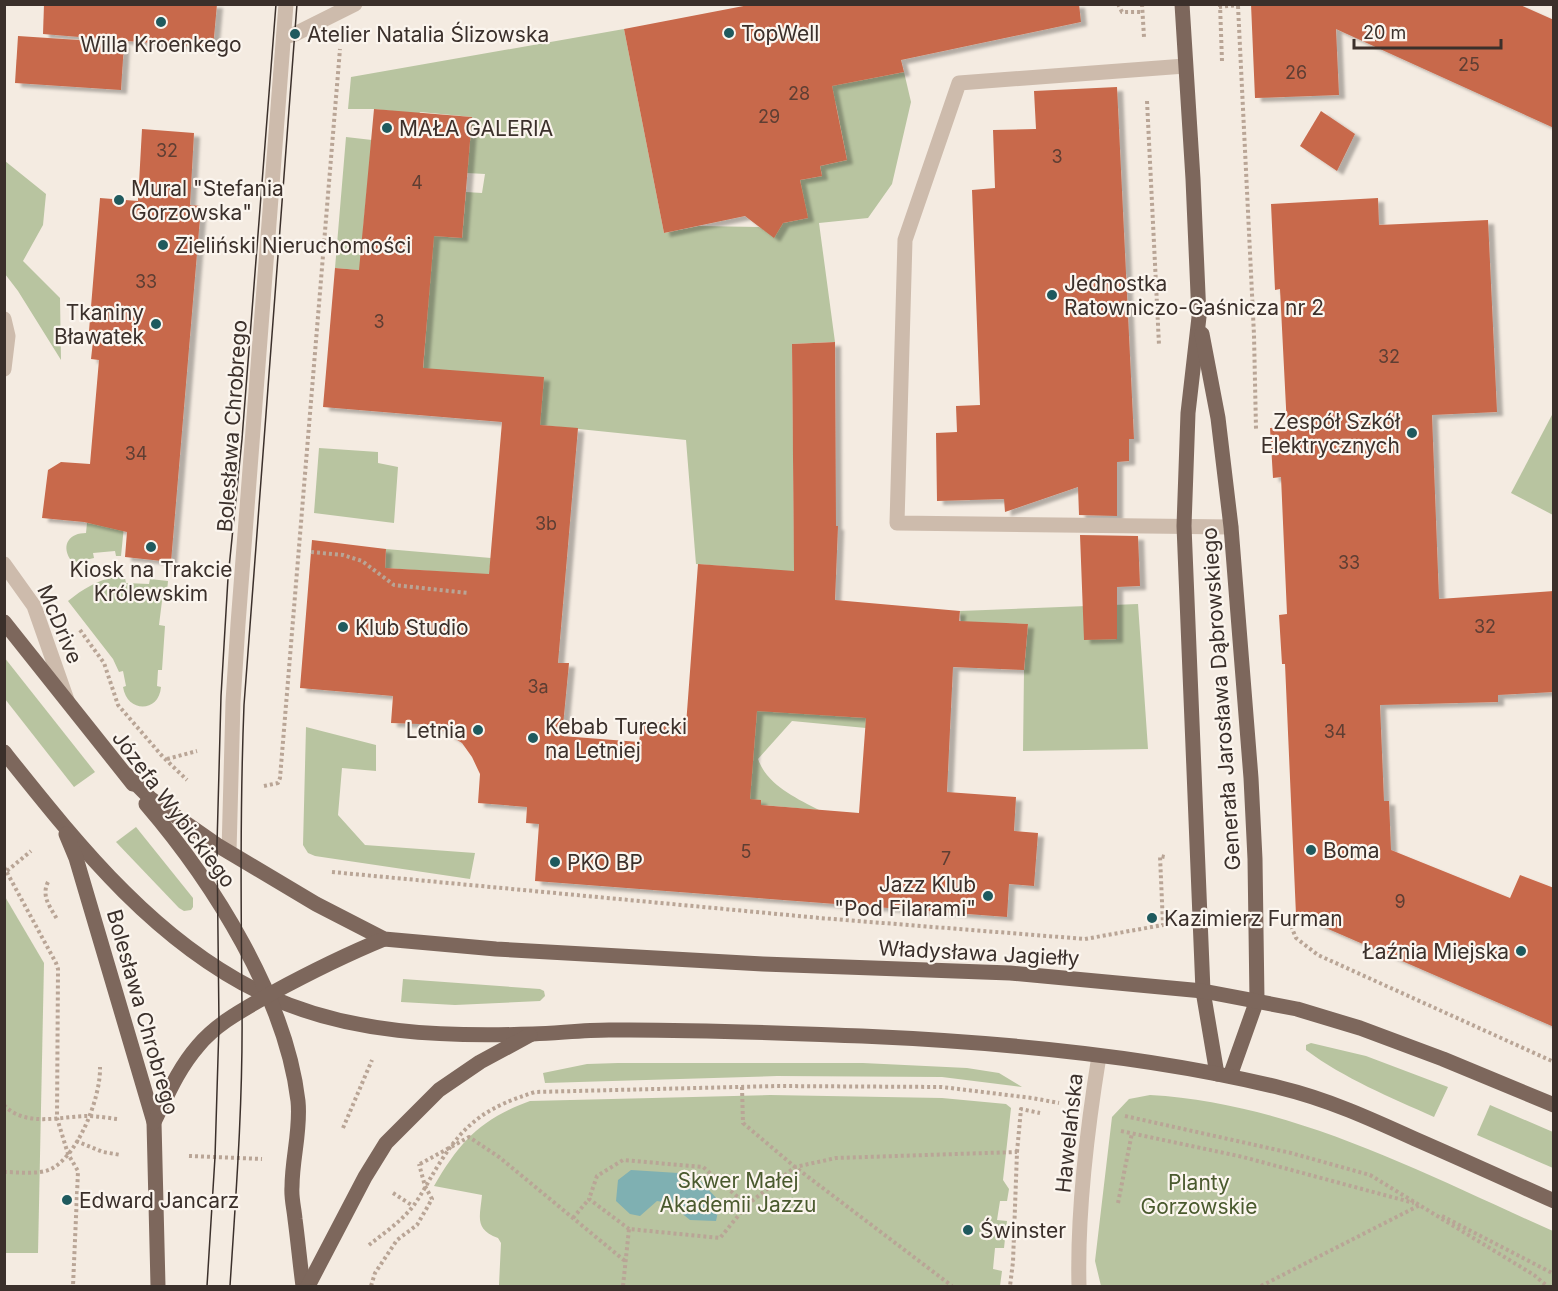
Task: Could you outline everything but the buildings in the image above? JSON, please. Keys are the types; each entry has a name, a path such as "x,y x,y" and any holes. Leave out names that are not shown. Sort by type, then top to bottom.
{"main road":[{"name":"Generała Jarosława Dąbrowskiego","path":"1182,4 1199,316 1218,418 1231,527 1251,778 1257,1000 1224,1075"},
{"name":"Generała Jarosława Dąbrowskiego","path":"1199,316 1188,412 1184,526 1203,991 1224,1075"},
{"name":"Józefa Wybickiego","path":"4,622 127,776 212,891 241,941 283,1030 293,1068 298,1103 299,1128 291,1187 303,1287"},
{"path":"4,753 63,826 151,920 218,971 267,996 323,1016 376,1028 446,1034 531,1034 607,1030 864,1036 946,1041 1099,1056 1224,1075 1281,1088 1346,1109 1554,1201"},
{"path":"127,776 151,799 191,828 316,904 384,939"},
{"name":"Bolesława Chrobrego","path":"63,826 76,858 154,1122 158,1287"},
{"name":"Władysława Jagiełły","path":"384,939 496,949 740,963 1010,973 1203,991 1297,1009 1360,1028 1443,1059 1554,1105"},
{"path":"154,1122 178,1073 198,1046 219,1025 242,1009 321,966 384,939"},
{"path":"308,1287 365,1177 386,1143 439,1090 480,1062 531,1034"}],"street":[{"name":"Bolesława Chrobrego","path":"229,852 238,624 286,4"},
{"path":"284,37 295,34 349,7"},
{"path":"1185,66 958,83 905,240 897,523 1231,527"},
{"path":"4,319 8,336 4,369"},
{"name":"McDrive","path":"4,564 34,606 69,705"},
{"name":"Hawelańska","path":"1080,1287 1078,1247 1090,1109 1099,1056"}],"path":[{"path":"1142,4 1160,355"},
{"path":"175,780 184,777 269,786 278,783 280,778 349,7"},
{"path":"311,552 343,555 362,561 394,585 468,593"},
{"path":"78,627 104,663 118,705 184,777 229,814"},
{"path":"156,760 206,748 232,749"},
{"path":"31,851 6,869 58,969 57,1118 68,1154 78,1171 73,1287"},
{"path":"325,869 335,873 819,918 1086,939 1163,925 1160,856 1198,858"},
{"path":"50,879 44,890 45,898 58,922"},
{"path":"1290,922 1296,938 1318,955 1554,1062"},
{"path":"343,1128 374,1056"},
{"path":"4,1172 39,1172 51,1169 68,1154 89,1116 100,1083 99,1060"},
{"path":"742,1087 743,1124 795,1167 952,1287"},
{"path":"413,1206 465,1129 498,1105 535,1092 742,1087 942,1087 1032,1098 1090,1109 1291,1153 1370,1175 1534,1275 1547,1287"},
{"path":"4,1105 24,1116 41,1119 89,1116 127,1120"},
{"path":"1010,1287 1021,1109 1040,1113"},
{"path":"1116,1130 1243,1157 1420,1205 1554,1274"},
{"path":"1118,1203 1132,1133"},
{"path":"420,1164 469,1137 499,1157 625,1261"},
{"path":"76,1141 103,1152 129,1155"},
{"path":"589,1199 629,1229 720,1238 747,1205 795,1167 836,1158 1017,1152"},
{"path":"371,1287 375,1274 397,1240 417,1225 432,1199 420,1164 412,1159"},
{"path":"573,1218 589,1199 597,1176 623,1160 703,1167 747,1205"},
{"path":"1261,1287 1420,1205"},
{"path":"623,1287 629,1229"}],"green space":[{"path":"624,29 664,233 699,226 759,227 766,231 783,223 807,218 800,180 822,176 820,166 847,160 836,104 815,89 904,72 911,102 892,184 868,218 819,223 835,342 792,344 794,551 826,715 866,718 866,728 792,721 758,759 768,776 783,790 819,810 761,805 760,800 740,799 684,753 753,758 762,648 750,568 696,564 686,440 540,425 422,385 430,276 335,268 346,137 372,140 363,230 462,238 466,192 482,193 485,174 467,173 472,117 348,109 351,77"},
{"path":"5,161 46,194 43,225 23,261 60,298 61,360 5,274"},
{"path":"1553,413 1553,515 1511,493"},
{"path":"319,448 378,452 378,463 398,467 394,523 314,513"},
{"path":"87,523 124,526 121,556 116,556 115,551 93,553 94,558 77,562 70,559 66,549 67,544 75,535 86,533"},
{"path":"386,549 491,558 489,575 385,568"},
{"path":"116,577 125,578 126,583 149,584 150,579 168,581 166,602 162,601 159,625 165,626 162,670 158,670 157,686 161,687 155,702 149,705 136,705 130,702 123,687 126,686 123,671 119,672 113,659 68,601 90,586"},
{"path":"1138,604 1148,749 1023,751 1024,671 1028,624 961,622 960,611"},
{"path":"4,657 95,772 74,787 5,699"},
{"path":"306,727 376,745 376,771 342,768 338,815 365,845 475,853 470,879 315,856 308,853 303,845"},
{"path":"136,827 193,898 191,910 184,911 179,908 116,842"},
{"path":"4,895 44,963 38,1253 5,1253"},
{"path":"403,979 540,989 544,991 545,996 540,1001 455,1005 401,1002"},
{"path":"1311,1043 1366,1056 1448,1087 1434,1117 1336,1070 1306,1050 1306,1045"},
{"path":"863,1063 967,1068 999,1073 1022,1087 942,1077 777,1076 545,1083 543,1073 587,1064"},
{"name":"Skwer Małej Akademii Jazzu","path":"770,1095 942,1098 1006,1104 1011,1108 1003,1180 1009,1189 1007,1201 1000,1201 997,1220 1007,1221 1004,1248 995,1248 993,1269 1002,1271 1000,1286 499,1285 501,1243 498,1238 485,1231 480,1221 482,1195 434,1186 453,1156 473,1133 498,1116 530,1101"},
{"name":"Planty Gorzowskie","path":"1150,1095 1203,1101 1255,1112 1306,1127 1407,1165 1553,1231 1553,1286 1101,1286 1095,1261 1112,1117 1129,1099"},
{"path":"1490,1105 1553,1132 1553,1168 1477,1135"}],"water":[{"path":"631,1170 694,1174 720,1202 716,1221 690,1220 669,1203 657,1201 640,1216 630,1214 616,1201 618,1180"}],"tram line":[{"path":"207,1286 215,1157 219,1025 217,845 221,696 228,578 242,439 276,4"},
{"path":"230,1286 239,1148 242,1044 241,819 244,705 297,4"}],"place":[{"name":"Willa Kroenkego","path":"161,22"},
{"name":"TopWell","path":"729,33"},
{"name":"Atelier Natalia Ślizowska","path":"295,34"},
{"name":"MAŁA GALERIA","path":"387,128"},
{"name":"Mural \"Stefania Gorzowska\"","path":"119,200"},
{"name":"Zieliński Nieruchomości","path":"163,245"},
{"name":"Jednostka Ratowniczo-Gaśnicza nr 2","path":"1052,295"},
{"name":"Tkaniny Bławatek","path":"156,324"},
{"name":"Zespół Szkół Elektrycznych","path":"1412,433"},
{"name":"Kiosk na Trakcie Królewskim","path":"151,547"},
{"name":"Klub Studio","path":"343,627"},
{"name":"Letnia","path":"478,730"},
{"name":"Kebab Turecki na Letniej","path":"533,738"},
{"name":"Boma","path":"1311,850"},
{"name":"PKO BP","path":"555,862"},
{"name":"Jazz Klub \"Pod Filarami\"","path":"988,896"},
{"name":"Kazimierz Furman","path":"1152,918"},
{"name":"Łaźnia Miejska","path":"1521,951"},
{"name":"Edward Jancarz","path":"67,1200"},
{"name":"Świnster","path":"968,1230"}]}
